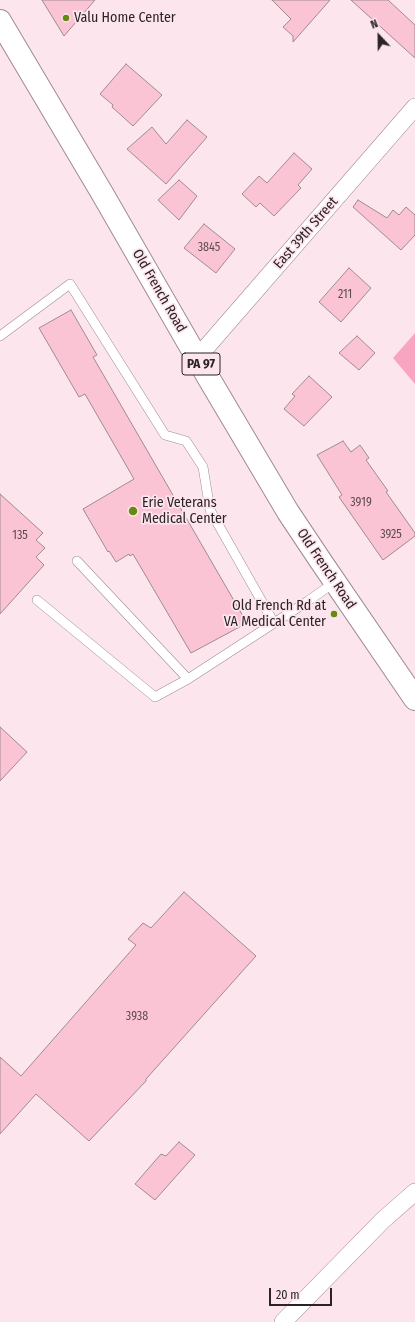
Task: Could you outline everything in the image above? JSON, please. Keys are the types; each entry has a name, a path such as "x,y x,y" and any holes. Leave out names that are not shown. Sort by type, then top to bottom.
{"main road":[{"name":"Old French Road","path":"0,21 288,512 415,699"}],"street":[{"name":"East 39th Street","path":"198,358 415,107"},
{"path":"283,1322 383,1220 415,1192"}],"lane":[{"path":"0,336 70,284 165,435 186,441 203,467 210,510 274,623"},
{"path":"77,561 188,680"},
{"path":"37,600 155,697 188,680 335,582"}],"shaded area":[{"path":"415,333 415,384 393,358"}],"building":[{"name":"Valu Home Center","path":"42,0 95,0 64,36"},
{"path":"272,0 330,0 293,42 293,36 283,27 291,19"},
{"path":"351,0 388,0 415,25 415,58"},
{"path":"126,64 162,95 133,126 100,94"},
{"path":"187,120 207,137 166,184 127,149 152,127 166,144"},
{"path":"294,153 312,169 298,185 301,188 274,216 260,203 256,207 242,194 259,176 267,183"},
{"path":"179,180 197,196 179,220 158,200"},
{"path":"358,200 387,218 393,210 399,215 406,207 415,215 415,235 401,250 353,207"},
{"path":"204,224 235,249 216,273 184,248"},
{"path":"349,268 371,288 341,322 319,302"},
{"path":"71,310 97,355 93,357 247,623 191,653 133,554 130,556 129,554 116,562 109,551 108,552 83,509 134,479 85,394 79,397 39,328"},
{"path":"357,336 375,353 359,370 339,353"},
{"path":"309,376 332,397 304,426 284,409 295,396 292,394"},
{"path":"343,441 351,452 360,445 369,458 366,460 388,491 386,492 415,533 415,536 383,560 339,497 342,495 317,455"},
{"path":"0,494 43,533 36,540 45,548 36,557 44,565 0,614"},
{"path":"0,727 27,752 0,781"},
{"path":"184,892 256,956 146,1079 146,1081 89,1141 36,1094 0,1134 0,1057 21,1076 136,945 128,939 143,923 151,928"},
{"path":"179,1142 195,1155 155,1200 135,1184 161,1154 166,1156"}],"place":[{"name":"Valu Home Center","path":"66,18"},
{"name":"Erie Veterans Medical Center","path":"133,511"},
{"name":"Old French Rd at VA Medical Center","path":"334,614"}]}
